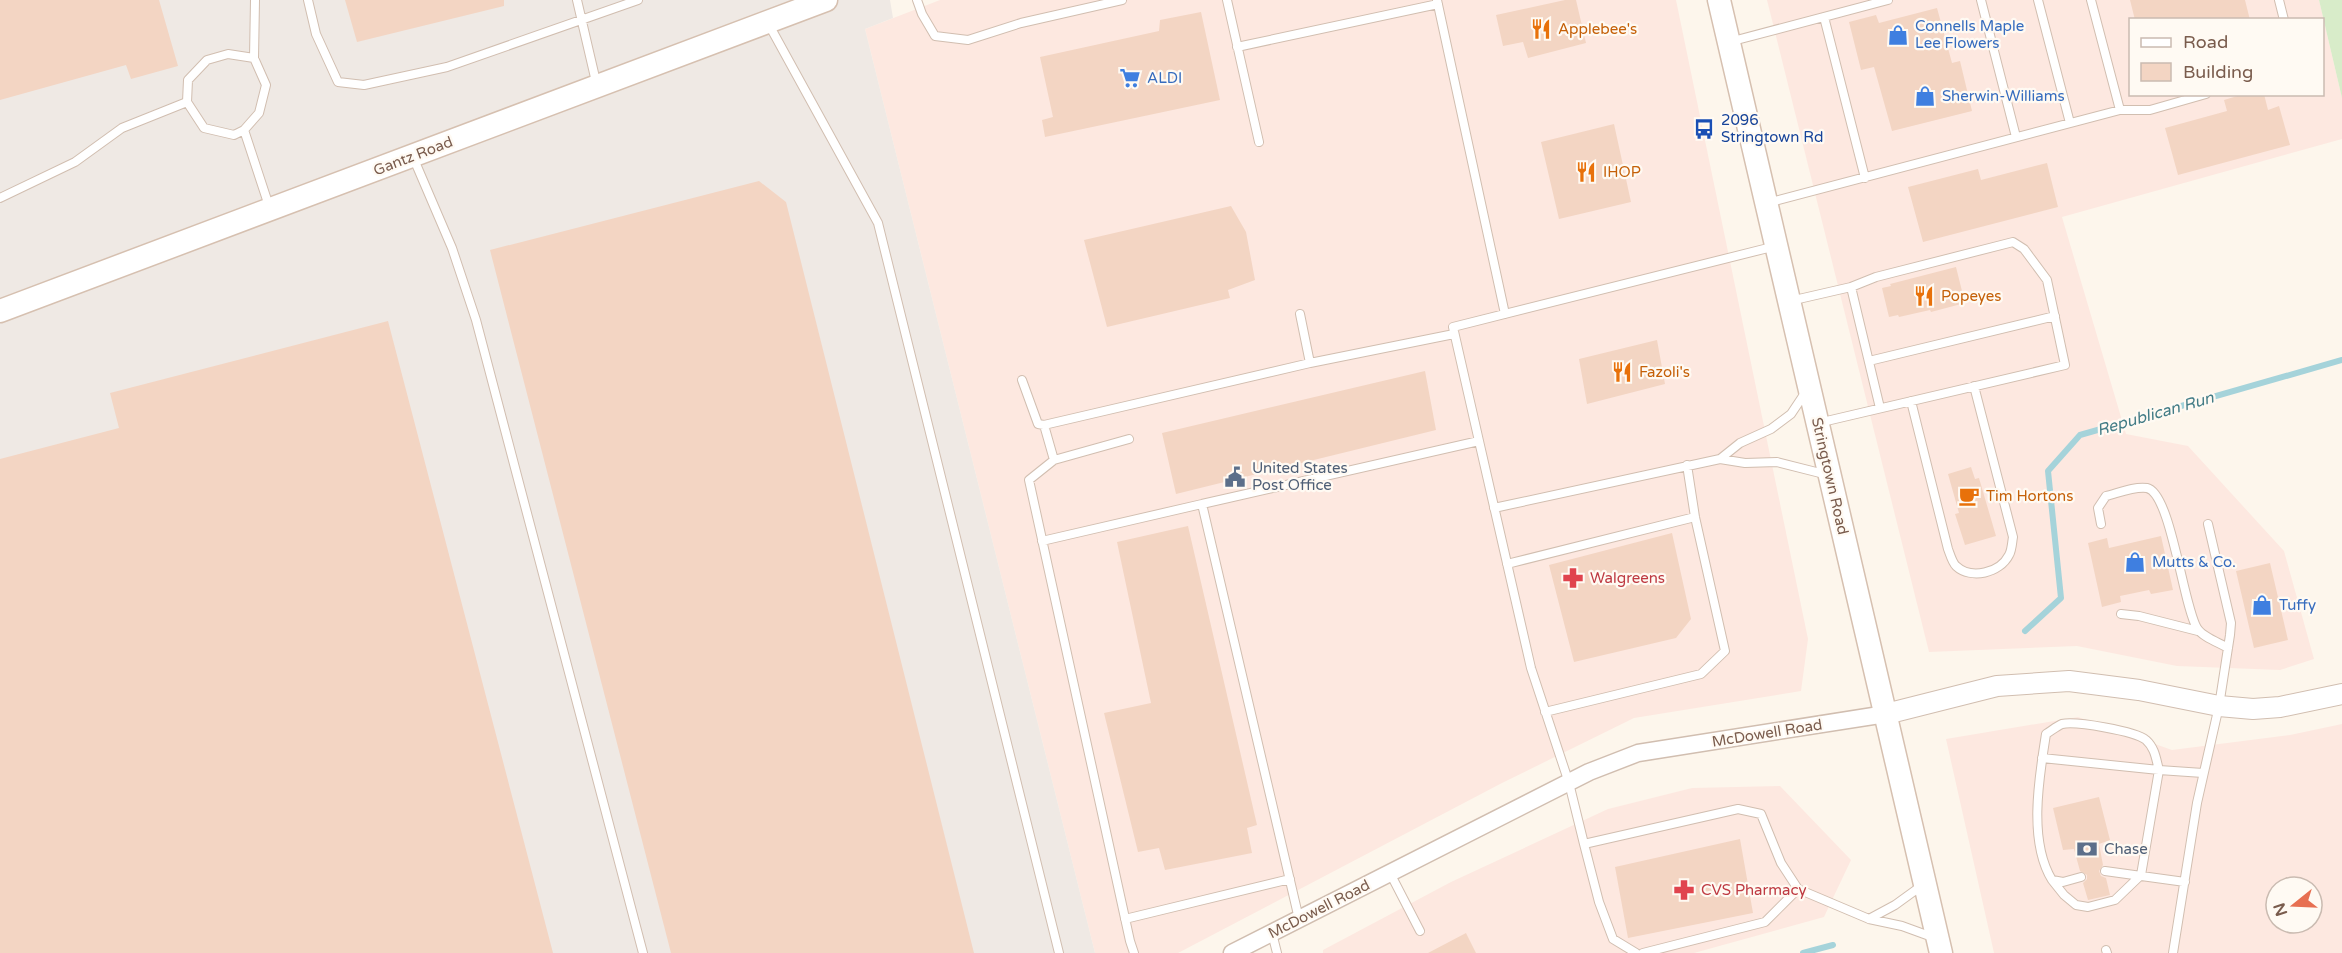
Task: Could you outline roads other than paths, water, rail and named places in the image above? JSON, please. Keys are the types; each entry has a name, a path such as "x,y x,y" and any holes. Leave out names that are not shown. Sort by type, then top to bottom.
{"main road":[{"name":"Gantz Road","path":"0,311 826,0"},
{"name":"Stringtown Road","path":"1719,0 1940,946"}],"street":[{"name":"McDowell Road","path":"1232,953 1569,783 1638,753 1886,714 1997,686 2069,681 2139,690 2219,706 2253,709 2280,707 2342,694"}],"lane":[{"path":"254,58 228,54 207,60 188,80 187,102 204,128 234,135 244,130 259,113 266,85 254,58 255,0"},
{"path":"308,0 316,34 339,82 364,85 447,67 638,0"},
{"path":"577,0 597,87"},
{"path":"916,0 935,36 968,40 1021,23 1122,0"},
{"path":"1227,0 1258,142"},
{"path":"1729,42 1888,0"},
{"path":"1981,0 2016,137"},
{"path":"2038,0 2070,123"},
{"path":"2091,0 2120,110"},
{"path":"2279,0 2284,18"},
{"path":"1237,47 1437,2 1505,314"},
{"path":"1824,17 1864,178"},
{"path":"768,22 878,223 1059,953"},
{"path":"1767,203 2120,110 2150,110 2199,96"},
{"path":"0,198 75,162 122,128 187,102"},
{"path":"244,130 270,210"},
{"path":"412,156 452,248 476,320 643,953"},
{"path":"1790,301 2013,242 2024,249 2047,279 2065,365 1818,423"},
{"path":"1636,953 1613,939 1599,902 1569,783 1531,668 1453,327 1777,246"},
{"path":"1851,286 1880,408"},
{"path":"1300,314 1310,363"},
{"path":"1869,361 2055,316"},
{"path":"1022,380 1038,423 1044,425 1310,363 1454,334"},
{"path":"1720,459 1740,443 1771,429 1791,414 1809,386"},
{"path":"1911,401 1948,549 1955,565 1970,574 1987,572 2000,566 2010,554 2013,537 1974,386"},
{"path":"1044,425 1054,460"},
{"path":"1129,439 1054,460 1029,480 1134,953"},
{"path":"1042,541 1479,441"},
{"path":"1494,508 1720,459 1745,463 1777,462 1831,476"},
{"path":"1545,712 1701,674 1725,651 1695,517 1687,465"},
{"path":"2101,524 2098,508 2106,496 2137,489 2148,488 2153,491 2167,514 2188,607 2198,631"},
{"path":"1202,504 1299,919"},
{"path":"1507,564 1695,517"},
{"path":"2173,953 2203,773 2219,706 2228,648 2230,623 2208,524"},
{"path":"2121,614 2139,616 2198,631 2228,648"},
{"path":"2060,724 2072,724 2143,737 2155,754 2159,770 2141,875 2115,900 2088,907 2076,905 2064,895 2043,866 2039,844 2038,815 2046,734 2060,724"},
{"path":"2042,758 2203,773"},
{"path":"1584,844 1738,809 1761,814 1781,863 1798,890 1869,919 1902,926 1940,946"},
{"path":"2105,871 2184,882"},
{"path":"1390,873 1420,931"},
{"path":"2052,880 2063,882 2081,877"},
{"path":"1125,919 1290,879"},
{"path":"1869,919 1895,905 1925,883"},
{"path":"1643,953 1765,922 1798,890"},
{"path":"1272,933 1277,953"}],"waterway":[{"name":"Republican Run","path":"2025,631 2061,598 2048,471 2080,435 2342,360"},
{"name":"Republican Run","path":"1803,953 1833,945"}],"place":[{"name":"Applebee's","path":"1541,29"},
{"name":"Connells Maple Lee Flowers","path":"1898,35"},
{"name":"ALDI","path":"1130,78"},
{"name":"Sherwin-Williams","path":"1925,96"},
{"name":"2096 Stringtown Rd","path":"1704,129"},
{"name":"IHOP","path":"1586,172"},
{"name":"Popeyes","path":"1924,296"},
{"name":"Fazoli's","path":"1622,372"},
{"name":"United States Post Office","path":"1235,477"},
{"name":"Tim Hortons","path":"1969,496"},
{"name":"Mutts & Co.","path":"2135,562"},
{"name":"Walgreens","path":"1573,578"},
{"name":"Tuffy","path":"2262,605"},
{"name":"Chase","path":"2087,849"},
{"name":"CVS Pharmacy","path":"1684,890"}]}
